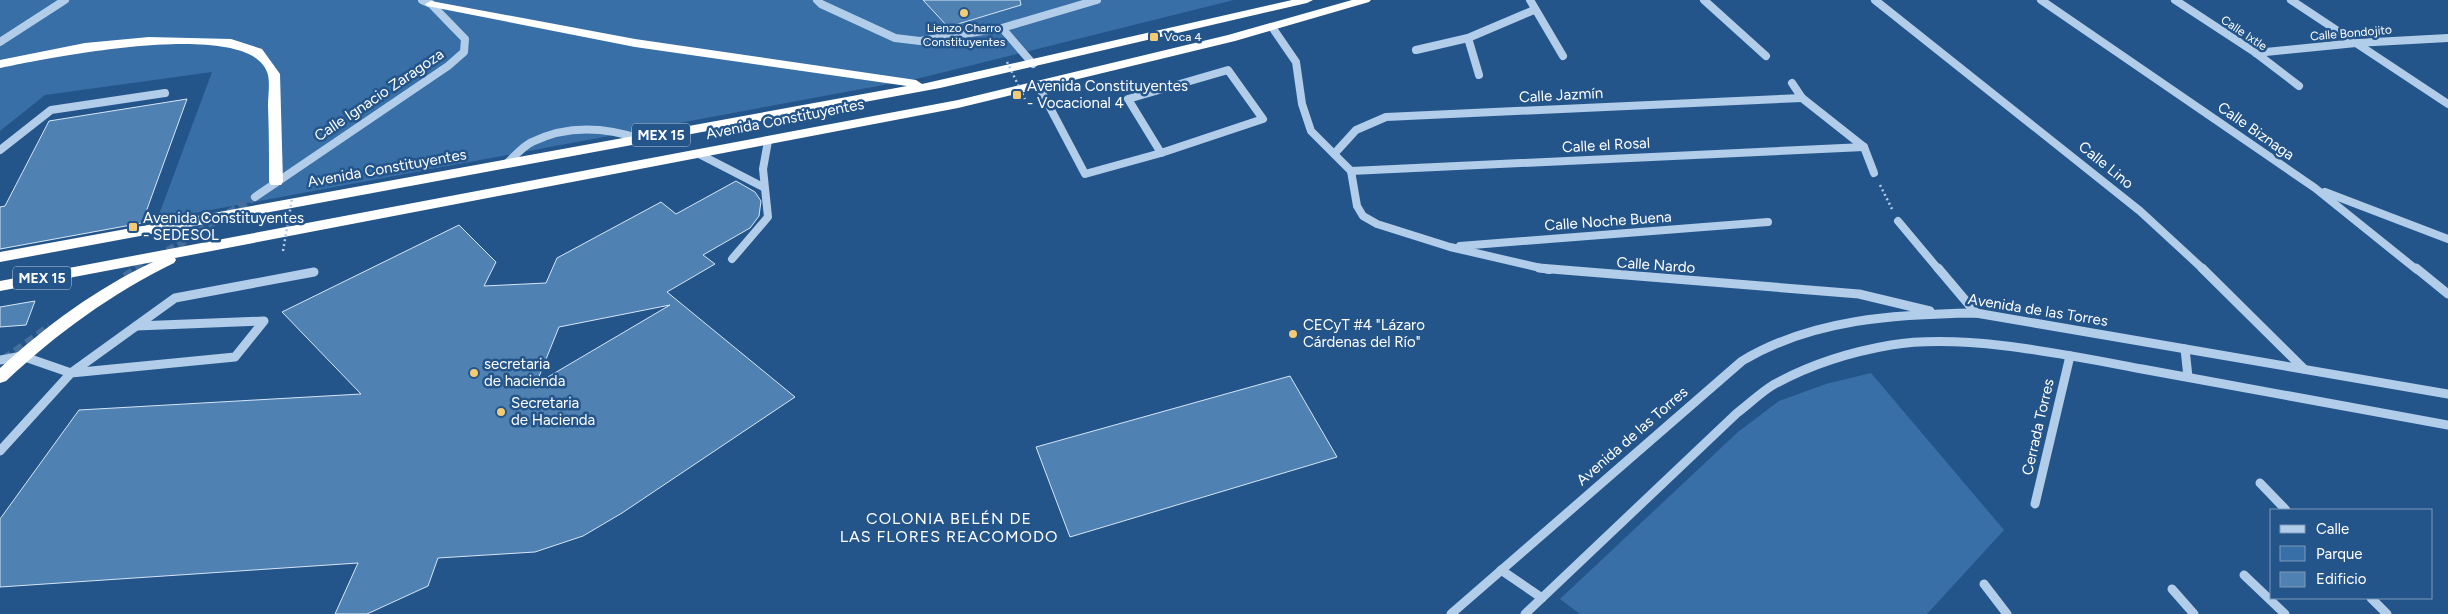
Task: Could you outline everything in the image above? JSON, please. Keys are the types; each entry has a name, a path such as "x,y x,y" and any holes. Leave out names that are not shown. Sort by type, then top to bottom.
{"highway":[{"name":"Avenida Constituyentes","path":"0,257 940,84 1307,0"},
{"name":"Avenida Constituyentes","path":"0,286 958,104 1272,27 1365,0"},
{"path":"426,2 635,43 906,84 940,84"},
{"path":"0,64 85,47 149,41 231,43 258,52 274,74 276,182"},
{"path":"0,377 22,356 84,310 143,272 202,248"}],"street":[{"path":"0,42 65,0"},
{"path":"817,0 821,4 894,38 920,41 1002,28 1097,0"},
{"path":"1530,0 1534,10 1563,56"},
{"path":"1704,0 1766,56"},
{"name":"Calle Lino","path":"1875,0 2174,240 2305,370"},
{"name":"Calle Biznaga","path":"2041,0 2315,188 2448,294"},
{"name":"Calle Ixtle","path":"2175,0 2256,53 2300,86"},
{"path":"2291,0 2448,104"},
{"name":"Calle Ignacio Zaragoza","path":"276,182 448,66 464,52 465,39 426,2"},
{"path":"1416,50 1468,38 1534,10"},
{"path":"1272,27 1296,62 1302,104 1311,131 1351,171 1357,206 1363,216 1377,224"},
{"path":"1002,28 1033,64"},
{"path":"1468,38 1479,75"},
{"name":"Calle Bondojito","path":"2256,53 2356,43 2448,38"},
{"path":"1038,85 1085,174 1161,153 1263,119 1228,70 1128,99 1161,153"},
{"path":"1792,83 1802,98 1864,147 1874,173"},
{"path":"0,150 52,110 165,93"},
{"name":"Calle Jazmín","path":"1335,153 1356,130 1386,117 1802,98"},
{"path":"506,164 531,142 554,134 588,128 614,130 641,139"},
{"path":"732,259 768,217 768,200 763,187 764,151 768,140"},
{"name":"Calle el Rosal","path":"1351,171 1864,147"},
{"path":"699,154 763,187"},
{"path":"255,196 276,182"},
{"path":"2315,188 2448,239"},
{"path":"1898,220 1976,313"},
{"name":"Calle Noche Buena","path":"1450,247 1768,222"},
{"name":"Calle Nardo","path":"1377,224 1450,247 1537,268 1859,294 1895,301 1936,313"},
{"path":"0,451 71,373 175,298 314,272"},
{"name":"Avenida de las Torres","path":"1451,614 1742,361 1772,345 1814,330 1900,316 1936,313 1976,313 2448,394"},
{"path":"0,360 22,356 71,373 235,357 264,321 136,326"},
{"path":"1524,614 1738,413 1772,386 1809,368 1850,354 1892,345 1930,342 1971,344 2070,356 2448,425"},
{"path":"2184,348 2188,377"},
{"name":"Cerrada Torres","path":"2035,504 2070,356"},
{"path":"2260,483 2285,509"},
{"path":"1501,570 1542,598"},
{"path":"2244,575 2285,614"},
{"path":"1984,584 2007,614"},
{"path":"2172,589 2194,614"},
{"path":"2372,599 2387,614"}],"path":[{"path":"1007,62 1025,98"},
{"path":"1874,173 1898,220"},
{"path":"283,251 292,198"}],"green space":[{"path":"0,0 1234,0 916,79 157,220 212,72 45,95 0,131"},
{"path":"1871,373 2004,530 1927,614 1580,614 1560,599 1738,432 1779,401 1826,384"}],"building":[{"name":"Lienzo Charro Constituyentes","path":"923,0 1020,0 1021,5 948,27"},
{"path":"187,99 142,223 0,249 0,207 5,206 49,121"},
{"path":"736,181 755,192 761,201 759,216 750,228 703,255 715,264 667,292 795,397 622,513 583,536 535,552 438,558 428,586 367,614 335,614 358,563 0,587 0,519 79,410 361,394 282,312 459,225 496,262 484,286 546,283 557,258 661,202 676,214","holes":["670,305 536,384 559,327"]},
{"path":"35,301 26,325 0,327 0,307"},
{"path":"1290,376 1337,457 1070,537 1036,447"}],"tunnel":[{"path":"137,270 255,197"},
{"path":"125,277 139,268"},
{"path":"4,360 50,327"}],"place":[{"name":"Lienzo Charro Constituyentes","path":"964,13"},
{"name":"Voca 4","path":"1154,37"},
{"name":"Avenida Constituyentes - Vocacional 4","path":"1017,95"},
{"name":"Avenida Constituyentes - SEDESOL","path":"133,227"},
{"name":"CECyT #4 \"Lázaro Cárdenas del Río\"","path":"1293,334"},
{"name":"secretaria de hacienda","path":"474,373"},
{"name":"Secretaria de Hacienda","path":"501,412"}],"district":[{"name":"COLONIA BELÉN DE LAS FLORES REACOMODO","path":"949,527"}]}
